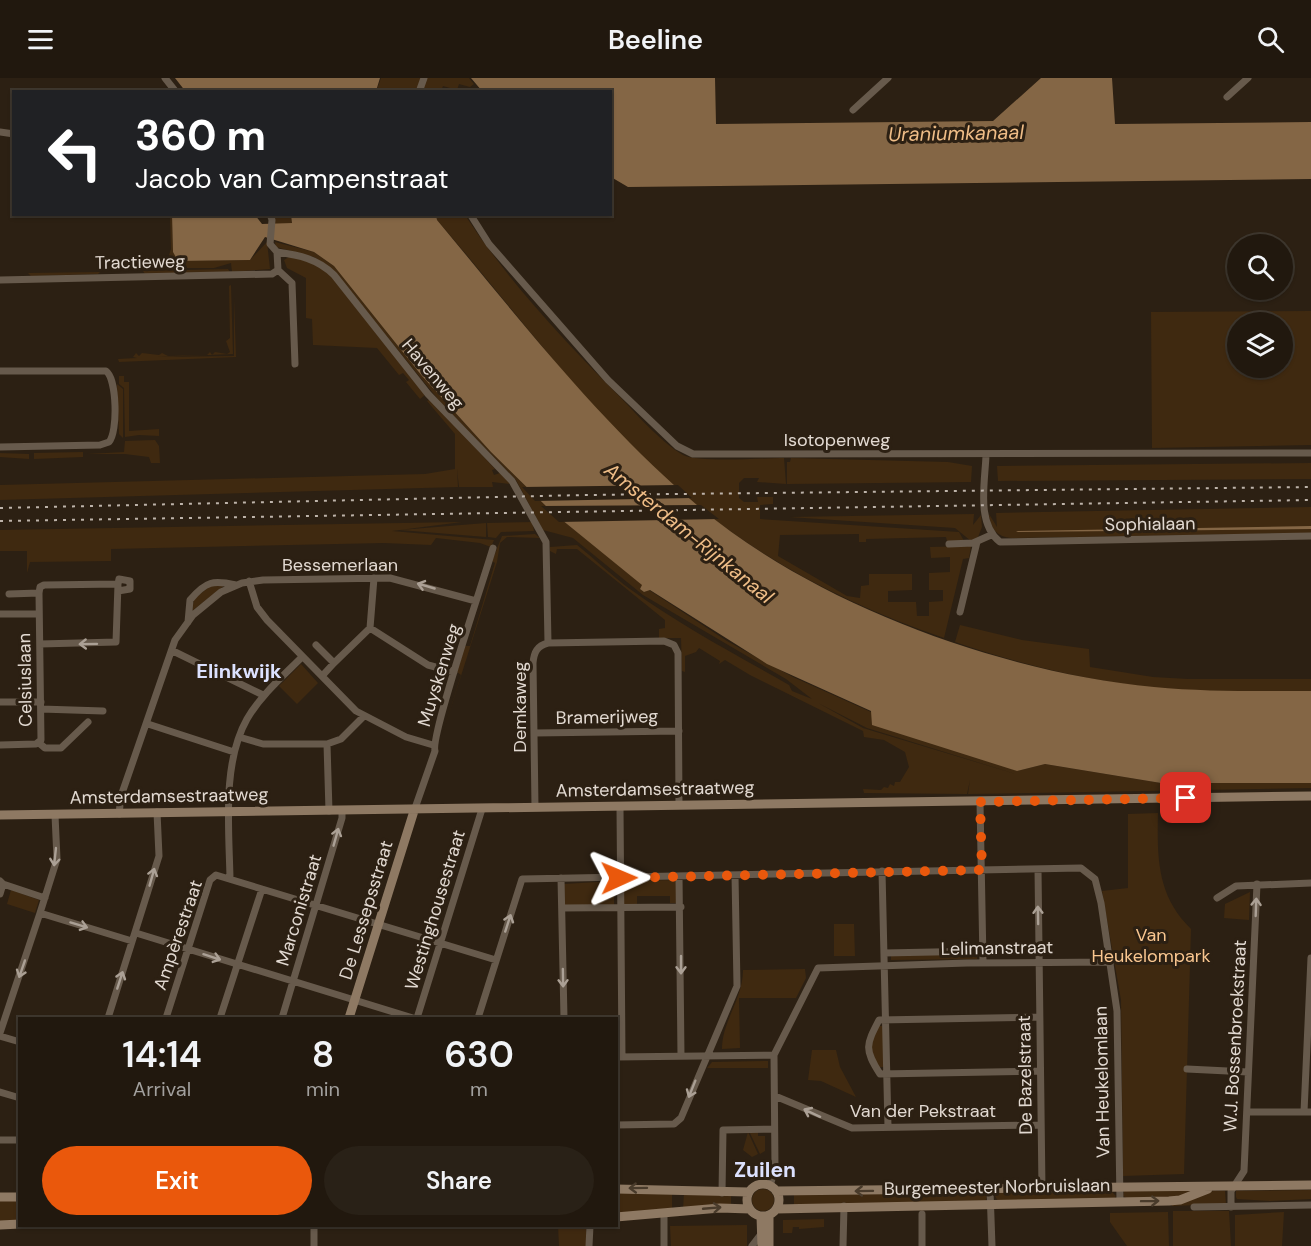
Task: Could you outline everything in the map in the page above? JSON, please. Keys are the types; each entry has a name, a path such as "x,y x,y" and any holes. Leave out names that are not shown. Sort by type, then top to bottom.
{"main road":[{"name":"Amsterdamsestraatweg","path":"0,815 414,811 679,804 980,802 1311,796"},
{"name":"De Lessepsstraat","path":"349,1017 414,811"},
{"path":"618,1189 660,1188 722,1193 749,1192 759,1185 773,1189 778,1197 762,1233 762,1246"},
{"name":"Burgemeester Norbruislaan","path":"773,1189 990,1190 1311,1185"},
{"name":"Burgemeester Norbruislaan","path":"769,1213 844,1206 1180,1200 1216,1186"},
{"path":"749,1192 750,1209"},
{"path":"0,1197 18,1197"},
{"path":"618,1217 720,1208 750,1209 769,1213"},
{"path":"769,1213 769,1246"},
{"path":"0,1225 18,1224"}],"street":[{"path":"165,78 174,90"},
{"path":"853,110 888,78"},
{"path":"1227,97 1248,78"},
{"path":"270,216 271,248 277,252 278,270 292,283 295,363"},
{"name":"Isotopenweg","path":"471,216 489,244 608,380 677,446 687,452 986,455 1311,453"},
{"name":"Havenweg","path":"277,252 298,255 315,261 334,275 428,394 512,481 546,542"},
{"name":"Tractieweg","path":"0,280 272,274 278,270"},
{"path":"0,371 98,369 111,375 114,435 109,442 100,445 0,447"},
{"path":"949,544 977,542 991,535 985,519 986,455"},
{"name":"Sophialaan","path":"991,535 1000,542 1311,536"},
{"name":"Demkaweg","path":"535,807 534,654 540,645 548,643 546,542"},
{"path":"960,612 977,542"},
{"name":"Muyskenweg","path":"414,811 435,751 433,745 493,548"},
{"path":"323,675 370,628 374,579"},
{"name":"Bessemerlaan","path":"119,814 122,796 176,640 188,622 209,600 236,585 249,581 374,579 406,580 476,601"},
{"name":"Bessemerlaan","path":"188,622 190,600 208,584 216,581 236,585"},
{"path":"249,581 257,606 302,657 323,675 346,701 364,716 406,737 433,745"},
{"path":"9,594 39,593 40,587 44,585 118,587 117,642 40,644"},
{"name":"Celsiuslaan","path":"0,745 39,743 41,706 39,593"},
{"name":"Celsiuslaan","path":"0,615 39,614"},
{"path":"370,628 428,665 454,672"},
{"path":"548,643 664,641 674,645 678,653 679,804"},
{"path":"316,645 334,663"},
{"path":"173,651 201,662 263,696"},
{"path":"302,657 263,696 247,719 234,752 230,812 230,878 496,960 478,1017"},
{"path":"0,702 103,711"},
{"path":"239,737 263,744 327,744 341,740 364,716"},
{"path":"39,743 45,748 61,748 88,722"},
{"path":"148,724 234,752"},
{"name":"Bramerijweg","path":"535,733 680,731"},
{"path":"327,744 328,811"},
{"path":"980,802 983,962"},
{"path":"620,807 619,1057 774,1055 775,1168 773,1189"},
{"name":"Westinghousestraat","path":"415,1017 482,809"},
{"name":"Marconistraat","path":"282,1017 342,818 342,811"},
{"path":"108,1017 159,856 157,813"},
{"path":"18,1041 0,1034 57,859 55,815"},
{"name":"Van Heukelomlaan","path":"496,960 522,879 1081,867 1095,879 1111,962 1117,1011 1120,1202"},
{"name":"De Bazelstraat","path":"1038,868 1042,1189"},
{"path":"882,871 888,1127"},
{"name":"Ampèrestraat","path":"166,1017 210,880 216,875 230,878"},
{"path":"618,1125 678,1122 737,986 735,875"},
{"path":"680,876 681,1056"},
{"path":"561,878 564,1017"},
{"path":"0,894 2,883 45,898"},
{"path":"1217,898 1236,886 1311,883"},
{"name":"W.J. Bossenbroekstraat","path":"1234,1186 1244,1171 1257,884"},
{"path":"220,1017 262,889"},
{"path":"562,908 681,907"},
{"path":"40,913 132,941"},
{"path":"136,933 411,1017"},
{"name":"Lelimanstraat","path":"884,953 983,951"},
{"path":"1247,1112 1307,1112 1311,958"},
{"name":"Lelimanstraat","path":"774,1055 818,968 983,962 1111,962"},
{"path":"1039,1017 879,1020 868,1041 868,1055 880,1074 1040,1071"},
{"path":"1187,1069 1248,1072"},
{"path":"0,1092 18,1097"},
{"name":"Van der Pekstraat","path":"775,1096 842,1127 1041,1125"},
{"path":"722,1193 723,1130 774,1129"},
{"path":"0,1140 18,1140"},
{"path":"1231,1207 1234,1186"},
{"path":"990,1190 992,1246"},
{"path":"1194,1207 1311,1205"},
{"path":"843,1246 844,1206"},
{"path":"664,1214 664,1246"},
{"path":"922,1214 922,1246"},
{"path":"314,1227 314,1246"},
{"path":"589,1246 590,1227"},
{"path":"752,1246 762,1233"}],"green space":[{"path":"381,78 469,78 474,84 470,87 459,84 457,90 443,86 441,90 377,90"},
{"path":"170,216 172,216 173,251 178,261 250,260 267,242 270,269 232,272 231,263 214,268 171,268 177,265 169,255 171,249"},
{"path":"274,216 291,216 292,223 274,225"},
{"path":"436,216 466,216 500,264 539,311 643,422 675,450 683,455 703,459 784,458 786,484 757,482 759,478 744,478 739,483 739,498 744,502 758,502 757,497 773,497 773,504 760,505 760,519 959,532 964,541 947,541 946,537 866,539 866,542 859,542 859,534 780,535 778,556 847,596 860,598 861,586 869,585 869,574 912,574 912,590 888,591 888,602 916,602 917,616 929,616 929,602 943,601 943,590 929,590 929,573 950,572 950,557 931,558 930,547 971,546 969,558 963,559 944,638 850,601 820,586 762,553 707,514 633,448 598,411 437,220"},
{"path":"275,242 314,252 334,266 422,376 491,452 551,511 643,585 640,589 644,592 649,590 727,641 793,677 871,712 1017,771 1045,764 1161,783 1311,783 1311,788 968,794 970,780 967,794 864,793 863,789 881,790 884,787 888,788 890,784 894,786 895,782 900,782 909,767 905,752 884,740 864,737 863,731 750,675 725,660 719,664 720,661 699,648 696,652 685,656 685,672 682,671 681,638 659,638 659,629 665,628 665,620 577,549 557,549 556,554 550,551 550,547 577,545 623,584 649,602 789,685 792,691 812,699 786,679 643,595 573,538 543,530 516,480 441,403 333,270 314,257 276,247","holes":["818,703 867,728 1019,775 863,728"]},
{"path":"289,257 307,261 328,272 425,395 420,399 406,382 409,380 403,373 399,375 377,348 313,345 312,319 306,318 306,278 287,268 284,260"},
{"path":"228,269 230,272 145,274 143,271"},
{"path":"100,272 98,274 31,276 28,273"},
{"path":"231,285 233,354 212,355 215,352 227,354 230,352 226,341 230,338 229,286"},
{"path":"234,298 236,357 119,362 118,359 137,358 133,357 136,353 139,356 142,353 159,355 162,353 168,356 207,355 210,352 212,355 157,357 234,356"},
{"path":"1311,311 1311,445 1152,448 1151,312"},
{"path":"119,376 124,376 124,382 129,382 129,431 159,429 159,436 125,437 124,388 119,384"},
{"path":"117,384 123,389 123,438 119,434"},
{"path":"431,399 495,469 492,470 494,475 500,473 511,484 492,482 493,487 459,487 457,469 458,487 0,500 0,485 425,474 455,469 455,434 427,401"},
{"path":"155,440 159,446 160,463 151,463 149,457 125,454 87,454 124,452 125,441"},
{"path":"83,452 83,457 34,459 34,453"},
{"path":"0,453 29,454 29,459 0,457"},
{"path":"791,458 948,462 972,466 971,482 787,484 787,462 790,462"},
{"path":"1311,463 1311,479 998,481 997,466"},
{"path":"1311,507 1311,533 1011,538 995,531 989,514 997,527 996,513"},
{"path":"974,514 973,525 981,515 982,527 978,537 971,541 955,528 789,517"},
{"path":"462,522 392,531 494,540 491,547 480,543 436,538 431,545 384,543 111,549 111,561 30,562 27,573 27,551 0,551 0,530"},
{"path":"532,522 534,531 501,532 496,538 488,537 487,523"},
{"path":"486,523 486,537 400,530"},
{"path":"535,534 540,538 507,537 500,543 497,562 442,736 461,675 457,672 465,646 470,646 495,563 492,561 502,536"},
{"path":"214,583 225,585 192,611 194,599"},
{"path":"960,625 1022,640 1089,649 1090,667 1153,677 1188,679 1311,679 1311,691 1178,690 1081,676 1017,661 955,642"},
{"path":"301,664 318,683 297,704 279,686"},
{"name":"Van Heukelompark","path":"1158,813 1161,876 1171,903 1191,929 1184,1174 1123,1176 1121,1000 1102,891 1128,888 1128,814"},
{"path":"677,880 677,903 670,903 670,896 637,896 637,904 624,904 624,881"},
{"path":"614,881 614,905 565,905 564,884"},
{"path":"11,890 39,900 35,913 7,904"},
{"path":"1250,892 1249,920 1224,918 1225,904"},
{"path":"834,924 854,924 855,956 834,956"},
{"path":"977,954 977,959 891,960 891,955"},
{"path":"805,969 806,978 796,998 739,998 740,1048 722,1049 725,1029 740,991 743,970"},
{"path":"879,1026 883,1026 884,1067 879,1067 872,1051 872,1042"},
{"path":"812,1050 836,1050 840,1067 856,1097 821,1081 808,1080"},
{"path":"768,1061 768,1068 707,1068 712,1062"},
{"path":"749,1131 758,1131 758,1136 765,1136 765,1151 760,1154"},
{"path":"748,1132 758,1154 752,1157 743,1150"},
{"path":"1203,1188 1179,1198 1127,1198 1123,1196 1124,1191"},
{"path":"763,1189 771,1192 774,1200 771,1208 763,1211 755,1208 752,1200 755,1192"},
{"path":"1311,1190 1311,1199 1270,1201 1237,1199 1236,1197 1236,1191"},
{"path":"672,1191 672,1211 618,1214 618,1192"},
{"path":"1213,1191 1225,1191 1226,1204 1172,1206 1172,1204"},
{"path":"684,1192 731,1195 731,1206 683,1210"},
{"path":"981,1192 987,1196 985,1202 794,1205 794,1195"},
{"path":"1112,1192 1116,1196 1114,1199 998,1201 995,1196 997,1193"},
{"path":"18,1198 18,1223 0,1223 0,1199"},
{"path":"1173,1211 1229,1211 1231,1246 1173,1246"},
{"path":"1168,1212 1169,1246 1127,1246 1110,1222 1110,1213"},
{"path":"1284,1212 1282,1246 1235,1246 1235,1215"},
{"path":"824,1219 824,1227 799,1229 799,1227 793,1227 792,1233 783,1233 783,1220"},
{"path":"747,1225 747,1246 671,1246 670,1226"},
{"path":"558,1227 586,1227 587,1246 559,1246"}],"water":[{"path":"175,78 380,78 376,90 184,90"},
{"name":"Uraniumkanaal","path":"471,78 715,78 716,124 993,121 1041,78 1112,78 1115,124 1311,122 1311,179 628,187 612,178 612,90 481,90"},
{"name":"Amsterdam-Rijnkanaal","path":"172,216 256,216 262,224 292,223 291,216 436,216 437,220 497,293 589,400 655,467 690,499 737,536 790,570 848,600 908,626 970,648 1033,666 1094,679 1174,689 1311,691 1311,783 1161,783 1045,764 1017,771 872,725 871,711 767,664 650,590 644,592 640,589 642,585 551,511 491,452 422,376 334,266 314,252 265,237 250,260 178,261 173,252"},
{"path":"1311,526 1311,529 1016,532 1018,531"}],"pier":[{"path":"678,485 692,498 535,501 522,487"},
{"path":"701,505 719,519 559,522 541,506"}],"railway":[{"path":"0,508 586,495 1311,487"},
{"path":"0,521 1311,500"}],"district":[{"name":"Elinkwijk","path":"239,671"},
{"name":"Zuilen","path":"765,1170"}],"route":[{"path":"619,878 982,870 980,802 1186,798"}]}
